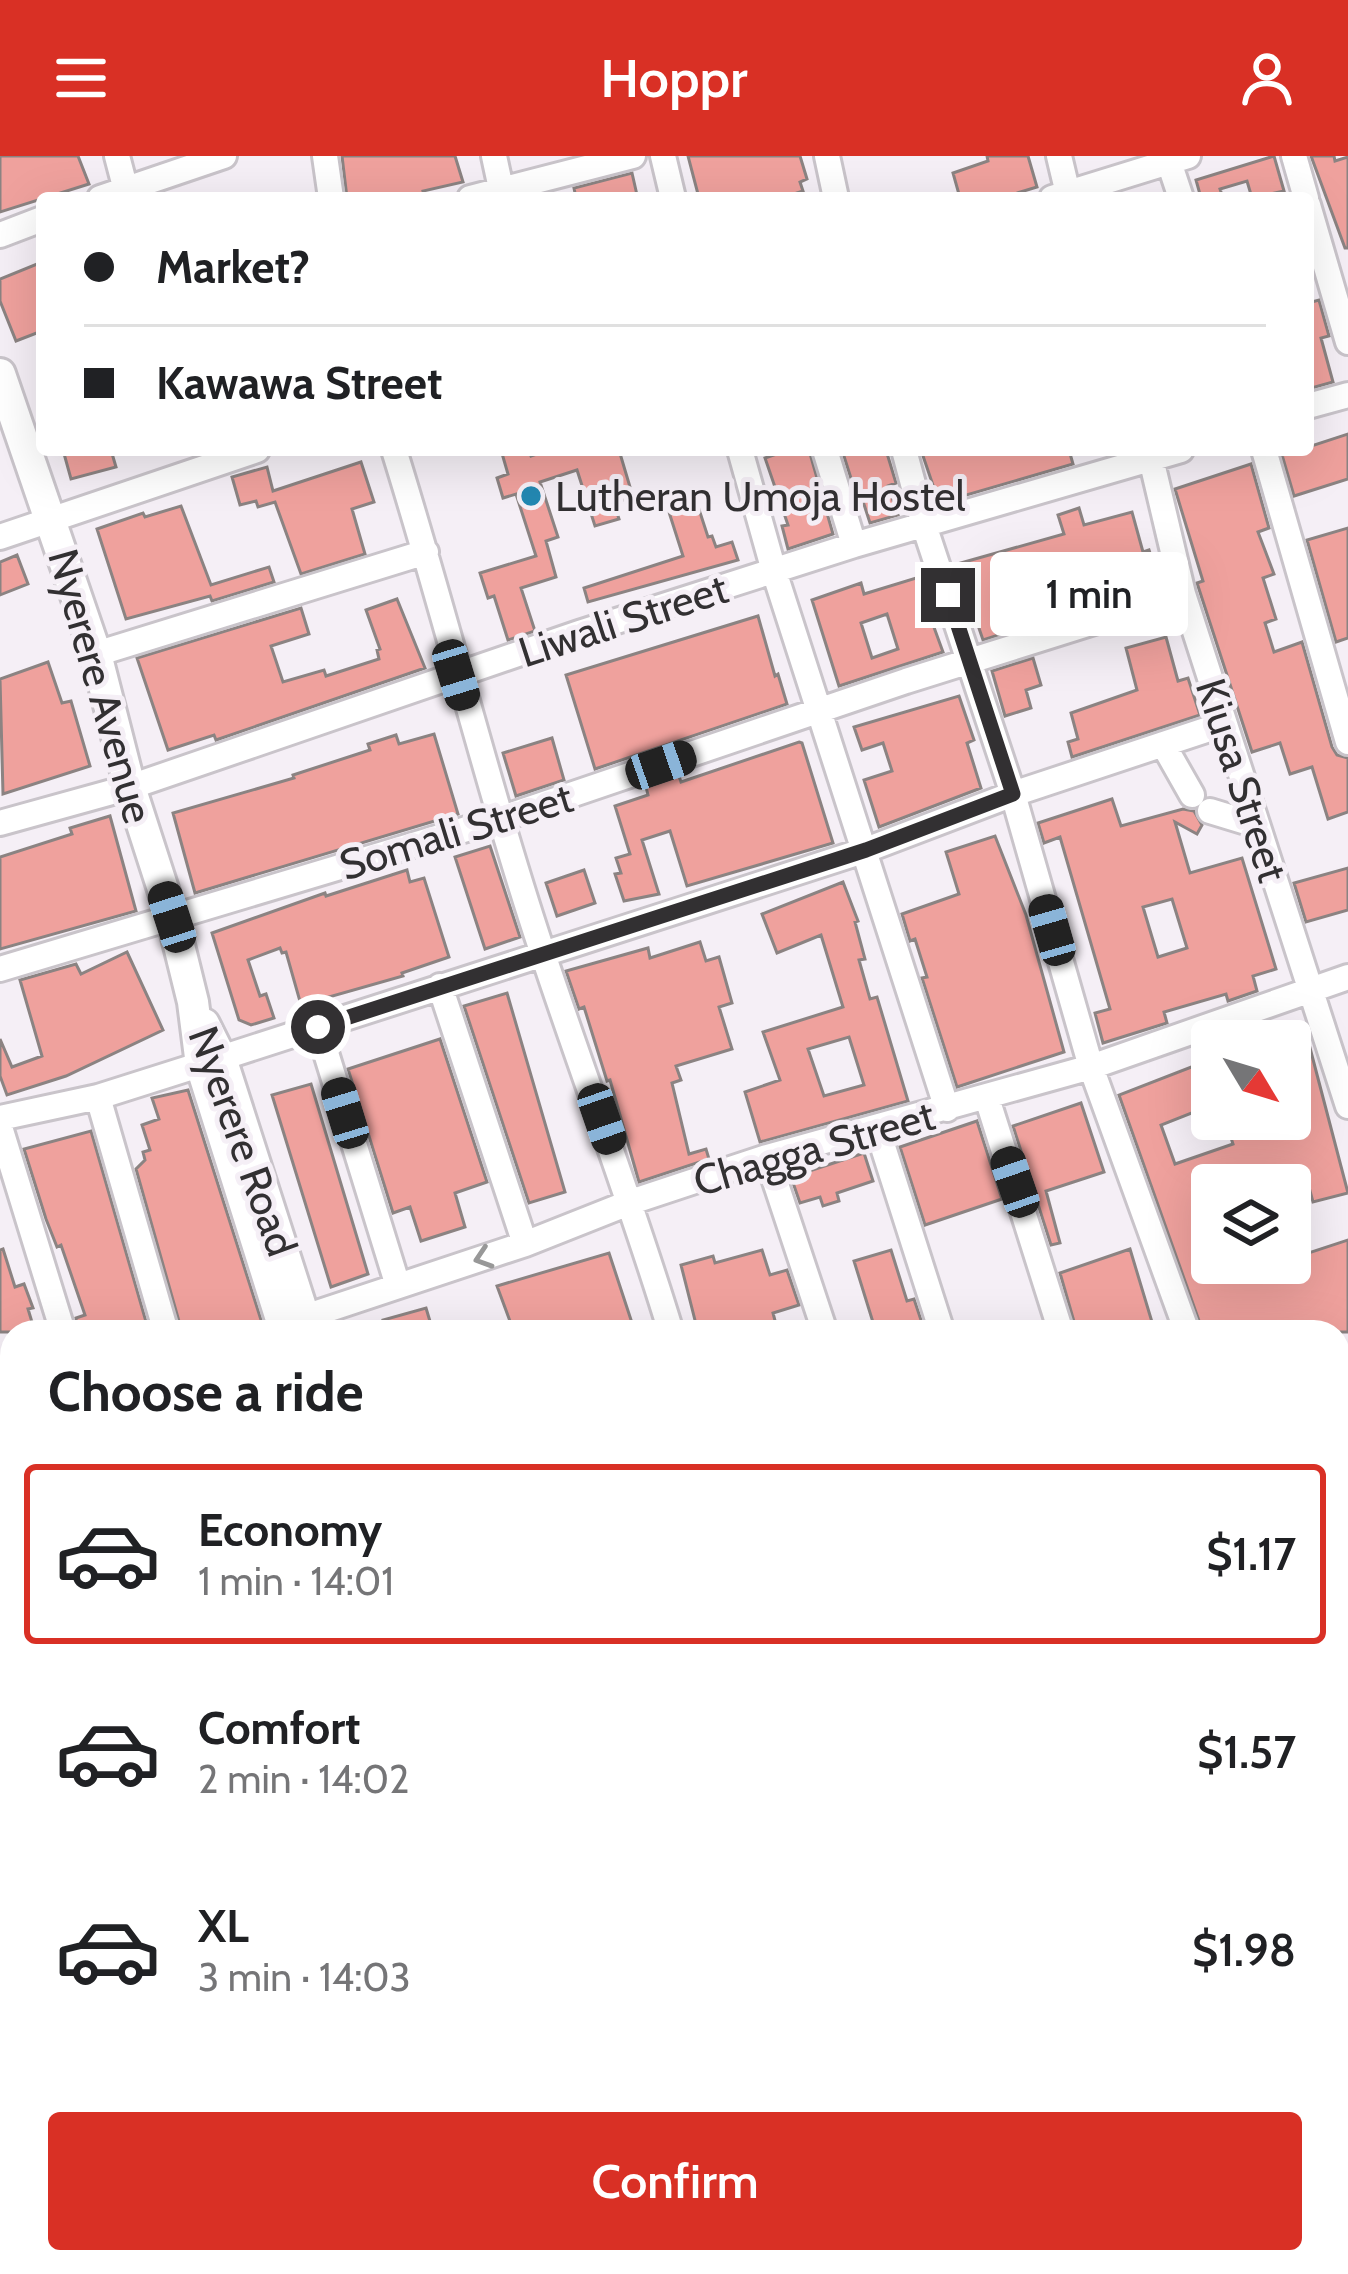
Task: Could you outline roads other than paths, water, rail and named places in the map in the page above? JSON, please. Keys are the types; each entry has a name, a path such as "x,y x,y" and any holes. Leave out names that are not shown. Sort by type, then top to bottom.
{"main road":[{"name":"Nyerere Avenue","path":"0,374 96,654 193,1002"},
{"name":"Nyerere Road","path":"193,1002 293,1320"}],"street":[{"path":"117,156 127,192"},
{"path":"130,192 224,156"},
{"path":"325,156 331,192"},
{"path":"494,156 502,192"},
{"path":"509,192 633,156"},
{"path":"663,156 672,192"},
{"path":"826,156 835,192"},
{"path":"1059,156 1062,192"},
{"path":"1294,156 1304,192"},
{"path":"1075,192 1178,159 1181,192"},
{"path":"0,235 36,221"},
{"path":"1314,226 1348,342"},
{"path":"1314,404 1348,395"},
{"path":"396,456 500,819 632,1202 667,1320"},
{"path":"742,456 774,571 947,1109"},
{"path":"827,456 854,545"},
{"path":"906,456 1013,794 1091,1067 1183,1320"},
{"name":"Liwali Street","path":"0,823 130,788 774,571 1150,456"},
{"name":"Kiusa Street","path":"1150,456 1183,594 1348,1106"},
{"path":"1266,456 1348,742"},
{"path":"0,537 210,457"},
{"path":"96,654 426,552"},
{"name":"Somali Street","path":"0,969 500,819 1183,594"},
{"path":"59,1320 0,1123 211,1062 866,850 1013,794 1224,724"},
{"path":"1163,744 1201,803 1256,825"},
{"name":"Chagga Street","path":"310,1320 767,1157 1091,1067 1348,977"},
{"path":"440,986 525,1244"},
{"path":"318,1027 398,1286"},
{"path":"98,1097 163,1320"},
{"path":"987,1098 1056,1320"},
{"path":"877,1128 938,1320"},
{"path":"767,1157 821,1320"}],"place":[{"name":"Lutheran Umoja Hostel","path":"531,496"}]}
